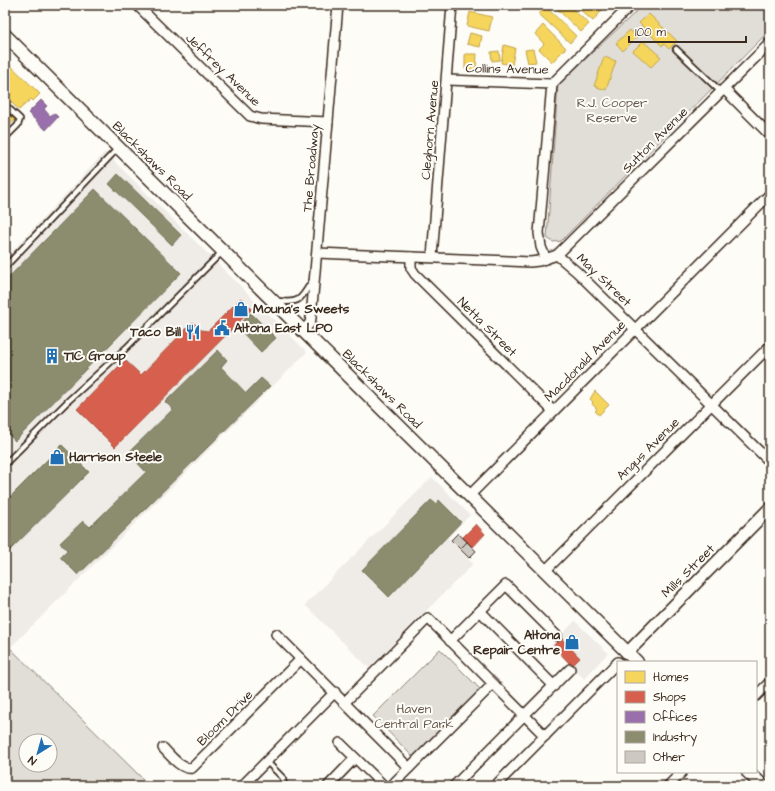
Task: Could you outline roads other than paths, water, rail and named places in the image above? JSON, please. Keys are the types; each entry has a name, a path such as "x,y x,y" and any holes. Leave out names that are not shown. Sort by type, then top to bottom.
{"main road":[{"name":"Blackshaws Road","path":"6,37 635,661"},
{"path":"749,773 763,786"}],"street":[{"name":"Jeffrey Avenue","path":"137,5 250,116 261,119 328,122"},
{"name":"The Broadway","path":"302,331 310,323 311,318 338,5"},
{"name":"Cleghorn Avenue","path":"432,257 452,5"},
{"name":"Collins Avenue","path":"447,80 552,84 630,5"},
{"name":"Sutton Avenue","path":"557,255 770,43"},
{"path":"546,259 541,247 539,233 552,84"},
{"path":"722,91 770,135"},
{"name":"Macdonald Avenue","path":"469,496 770,194"},
{"name":"May Street","path":"317,253 530,262 557,255 566,261 636,328 770,462"},
{"name":"Netta Street","path":"411,257 412,268 415,274 553,411"},
{"name":"Angus Avenue","path":"545,572 770,346"},
{"name":"Mills Street","path":"627,653 770,508"},
{"path":"450,641 506,585 556,636"},
{"path":"480,611 554,686"},
{"path":"345,702 428,618 545,736"},
{"path":"276,634 409,768"},
{"path":"619,661 627,653"},
{"name":"Bloom Drive","path":"163,748 180,765 186,768 192,768 301,659"},
{"path":"495,786 617,663"},
{"path":"454,786 570,669"},
{"path":"757,695 770,682"},
{"path":"391,786 493,684"},
{"path":"242,786 335,692"},
{"path":"340,743 384,786"},
{"path":"328,786 355,758"},
{"path":"668,786 681,773"}],"lane":[{"path":"676,49 722,91"},
{"path":"5,105 20,119 18,125 5,138"},
{"path":"5,266 118,148"},
{"path":"5,464 68,401 126,348 223,252"},
{"path":"272,301 289,303 296,302 302,298 315,276"},
{"path":"266,761 283,778 284,786"}],"place":[{"name":"Mouna’s Sweets","path":"241,309"},
{"name":"Altona East LPO","path":"222,328"},
{"name":"Taco Bill","path":"193,332"},
{"name":"TIC Group","path":"52,356"},
{"name":"Harrison Steele","path":"57,457"},
{"name":"Altona Repair Centre","path":"572,642"}],"park label":[{"name":"R.J. Cooper Reserve","path":"612,110"},
{"name":"Haven Central Park","path":"414,716"}]}
